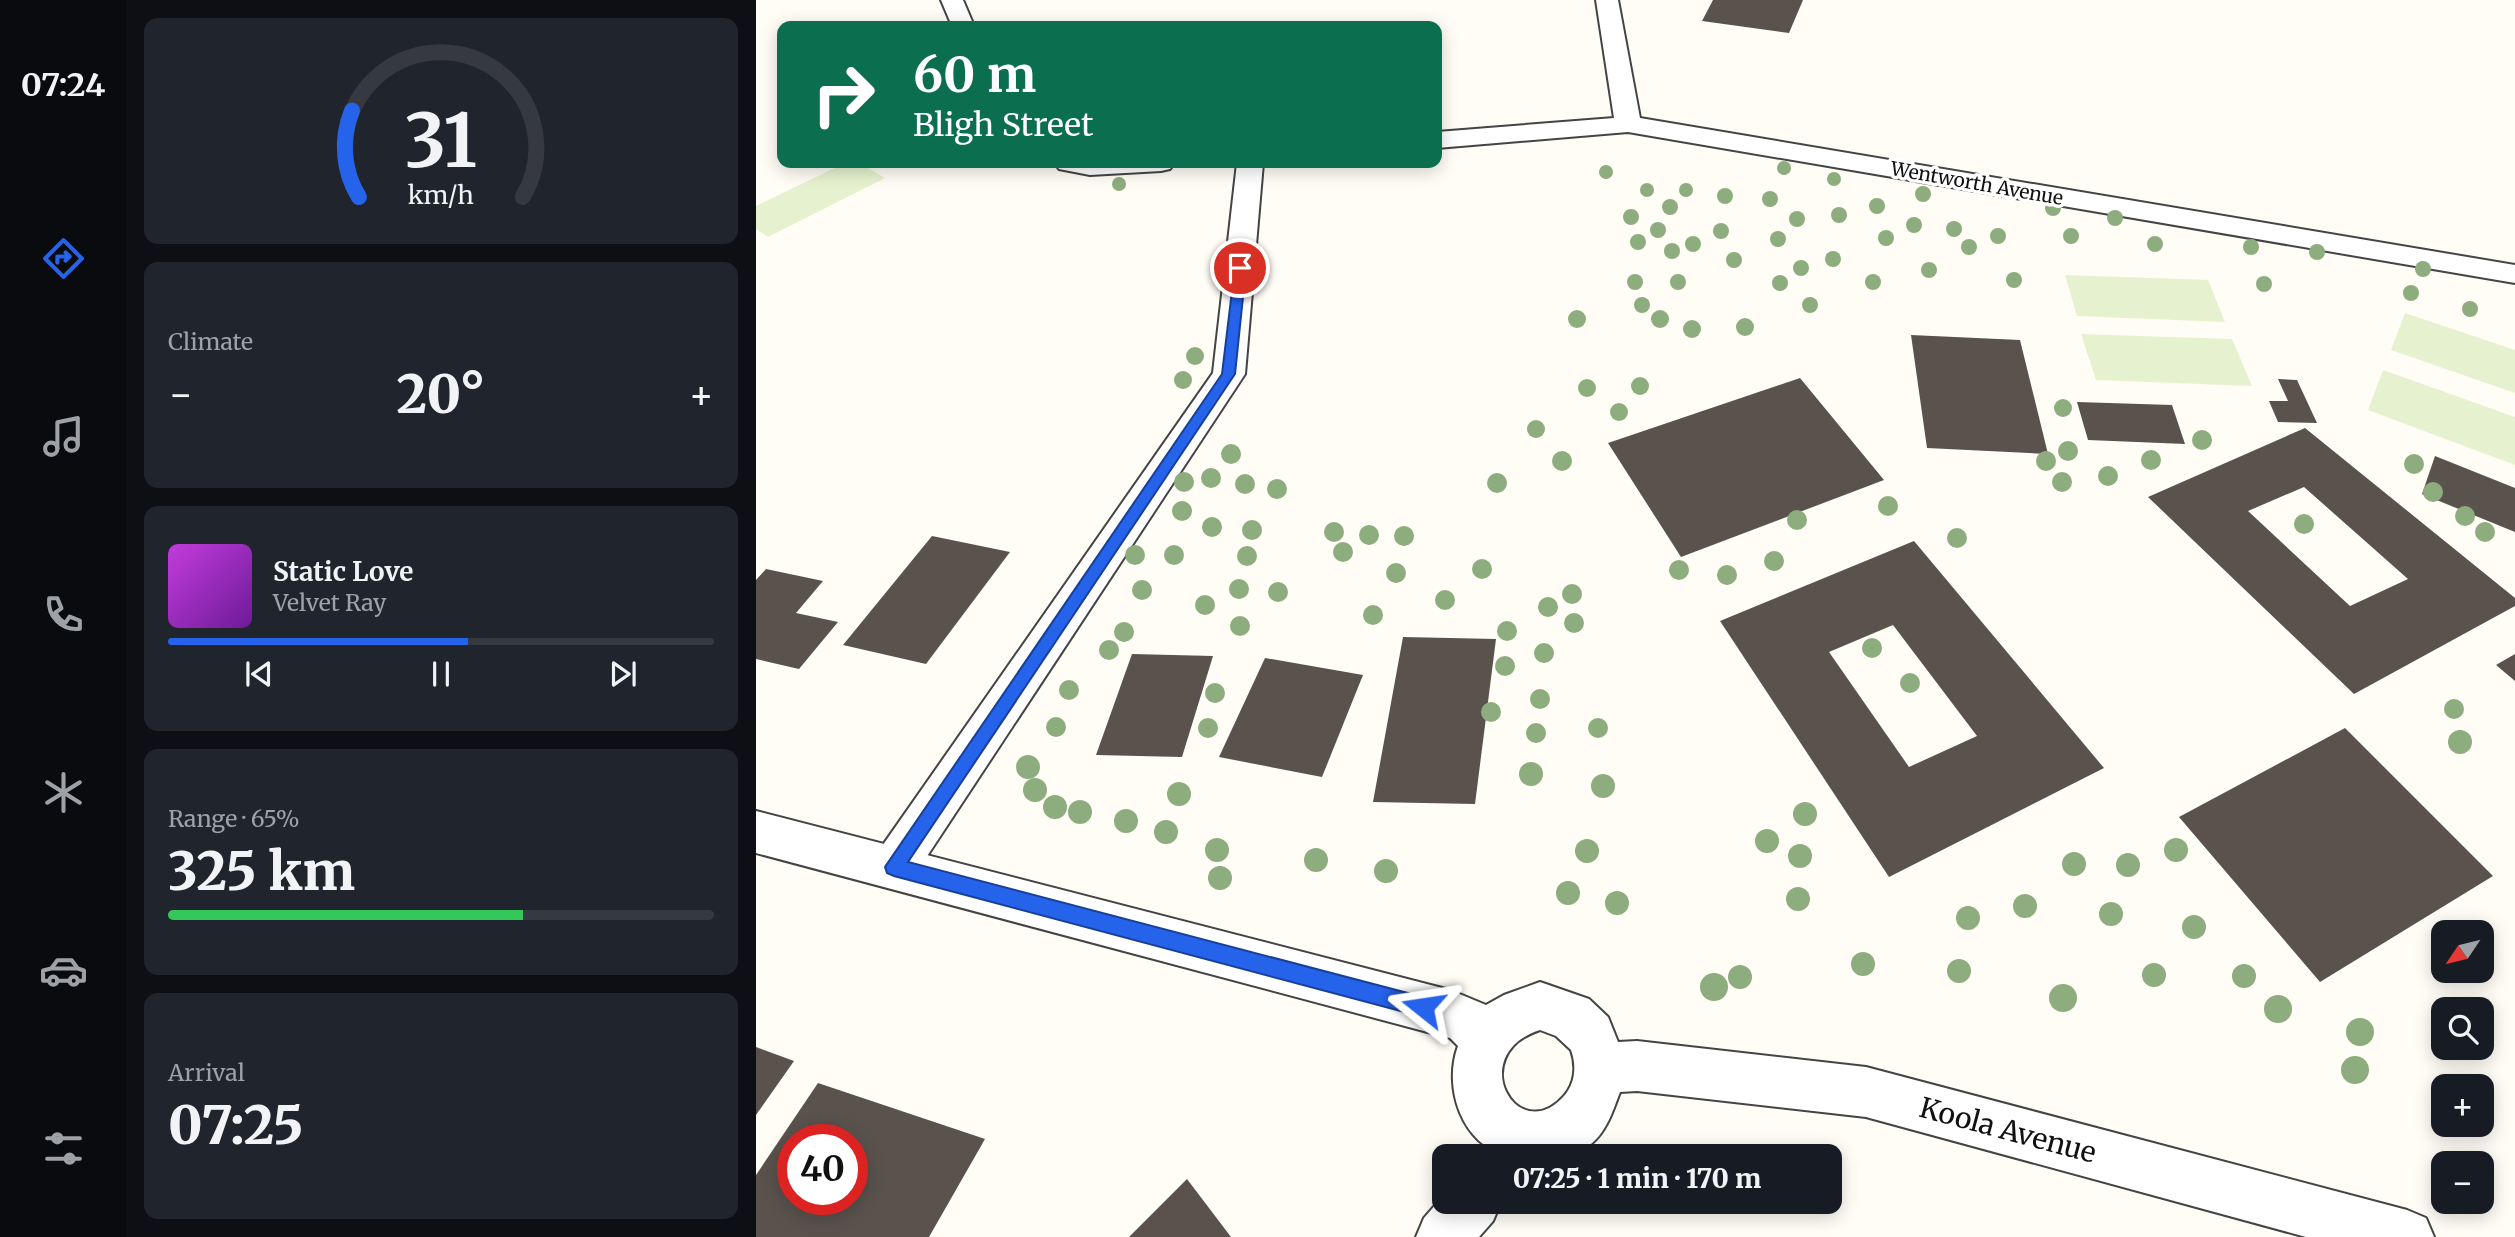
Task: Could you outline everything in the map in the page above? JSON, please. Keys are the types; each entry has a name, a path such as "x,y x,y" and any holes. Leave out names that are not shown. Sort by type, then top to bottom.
{"street":[{"path":"952,0 961,21"},
{"path":"1608,0 1628,124"},
{"name":"Wentworth Avenue","path":"1442,140 1628,124 2515,274"},
{"path":"894,867 1229,374 1250,168"},
{"path":"756,832 1450,1014 1467,1021 1487,1038"},
{"path":"1507,1144 1482,1104 1477,1082 1478,1059 1487,1038 1502,1020 1520,1010 1540,1006 1559,1008 1576,1016 1589,1030 1598,1048 1601,1068 1598,1089 1588,1109 1574,1125 1556,1135 1512,1144"},
{"name":"Koola Avenue","path":"1601,1068 1637,1066 1866,1092 2407,1237"},
{"path":"1443,1237 1463,1214"}],"green space":[{"path":"835,168 868,168 885,178 768,237 756,229 756,206"},
{"path":"2065,275 2208,280 2225,322 2077,316"},
{"path":"2405,313 2515,350 2515,393 2391,350"},
{"path":"2081,334 2232,339 2252,386 2096,380"},
{"path":"2383,370 2515,417 2515,465 2368,410"}],"building":[{"path":"1713,0 1803,0 1789,33 1702,21"},
{"path":"1911,335 2020,340 2048,454 1927,448"},
{"path":"1800,378 1884,480 1681,557 1608,443"},
{"path":"2278,379 2297,380 2317,423 2278,422 2269,401 2288,401"},
{"path":"2077,402 2172,405 2185,444 2088,440"},
{"path":"2305,428 2515,598 2515,606 2354,694 2148,497","holes":["2304,487 2408,579 2350,606 2248,511"]},
{"path":"2435,456 2515,488 2515,532 2422,494"},
{"path":"932,536 1010,552 926,664 843,645"},
{"path":"1914,541 2104,768 1889,877 1720,621","holes":["1893,625 1977,736 1909,767 1829,652"]},
{"path":"766,569 823,581 796,613 838,622 799,669 756,659 756,580"},
{"path":"1403,637 1496,639 1475,804 1373,802"},
{"path":"1132,654 1213,656 1182,757 1096,755"},
{"path":"2515,654 2515,681 2496,665"},
{"path":"1265,658 1363,675 1322,777 1219,757"},
{"path":"2345,728 2493,876 2320,982 2179,817"},
{"path":"756,1047 794,1061 756,1115"},
{"path":"818,1083 985,1139 929,1237 756,1237 756,1175 777,1144 777,1215 868,1215 868,1124 790,1124"},
{"path":"1187,1179 1231,1237 1129,1237"}],"route":[{"path":"1240,268 1229,374 894,867 1423,1007"}]}
